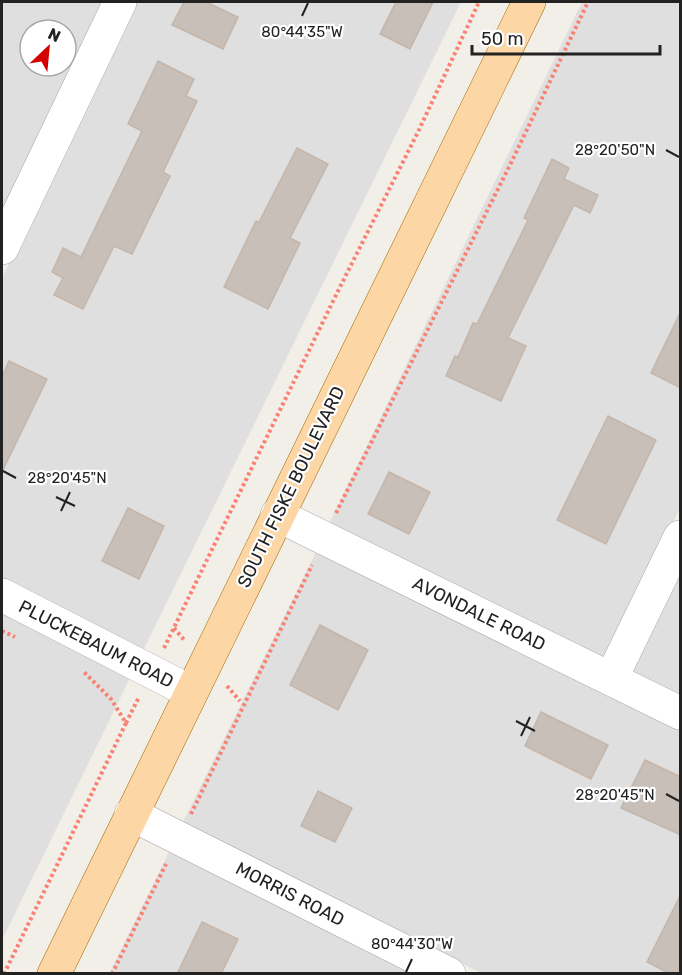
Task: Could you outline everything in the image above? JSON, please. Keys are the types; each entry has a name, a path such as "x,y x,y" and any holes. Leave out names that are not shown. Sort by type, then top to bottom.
{"main road":[{"name":"SOUTH FISKE BOULEVARD","path":"54,974 529,2"}],"street":[{"path":"2,248 120,2"},
{"name":"AVONDALE ROAD","path":"277,515 681,713"},
{"path":"611,679 681,537"},
{"name":"PLUCKEBAUM ROAD","path":"2,595 191,692"},
{"name":"MORRIS ROAD","path":"131,814 449,974"}],"path":[{"path":"205,566 417,134 479,2"},
{"path":"333,519 510,165 588,2"},
{"path":"112,974 314,559"},
{"path":"2,631 23,640"},
{"path":"4,974 126,723 111,699 77,665"}],"shaded area":[{"path":"2,2 106,2 78,60 78,18 18,18 18,78 69,78 2,218"},
{"path":"134,2 461,2 143,651 2,579 2,278"},
{"path":"582,2 680,2 680,508 606,661 329,524"},
{"path":"317,550 680,729 680,973 481,973 182,824"},
{"path":"680,566 680,697 629,672"},
{"path":"2,612 130,678 2,940"},
{"path":"170,850 416,974 109,974"}],"building":[{"path":"184,2 206,2 238,17 223,49 172,25"},
{"path":"396,2 433,2 410,49 380,34"},
{"path":"158,61 194,79 186,96 197,101 163,172 170,176 132,254 114,246 83,309 54,295 63,278 52,272 63,248 81,257 142,131 128,124"},
{"path":"297,148 328,164 290,238 300,243 268,309 224,287 256,221 259,222"},
{"path":"552,159 569,168 564,179 598,195 590,213 574,205 508,338 526,346 501,401 446,376 455,356 458,357 473,323 477,324 528,220 524,218"},
{"path":"681,311 681,388 651,373"},
{"path":"9,361 47,379 2,472 2,377"},
{"path":"608,416 656,440 606,544 557,520"},
{"path":"389,472 430,492 409,534 368,514"},
{"path":"128,508 164,526 139,579 102,561"},
{"path":"320,625 368,650 338,710 290,685"},
{"path":"541,712 608,745 591,779 525,746"},
{"path":"645,760 681,777 681,835 621,808"},
{"path":"318,791 352,808 335,842 301,826"},
{"path":"681,894 681,964 676,974 670,974 647,962"},
{"path":"202,922 238,939 221,974 177,974"}]}
